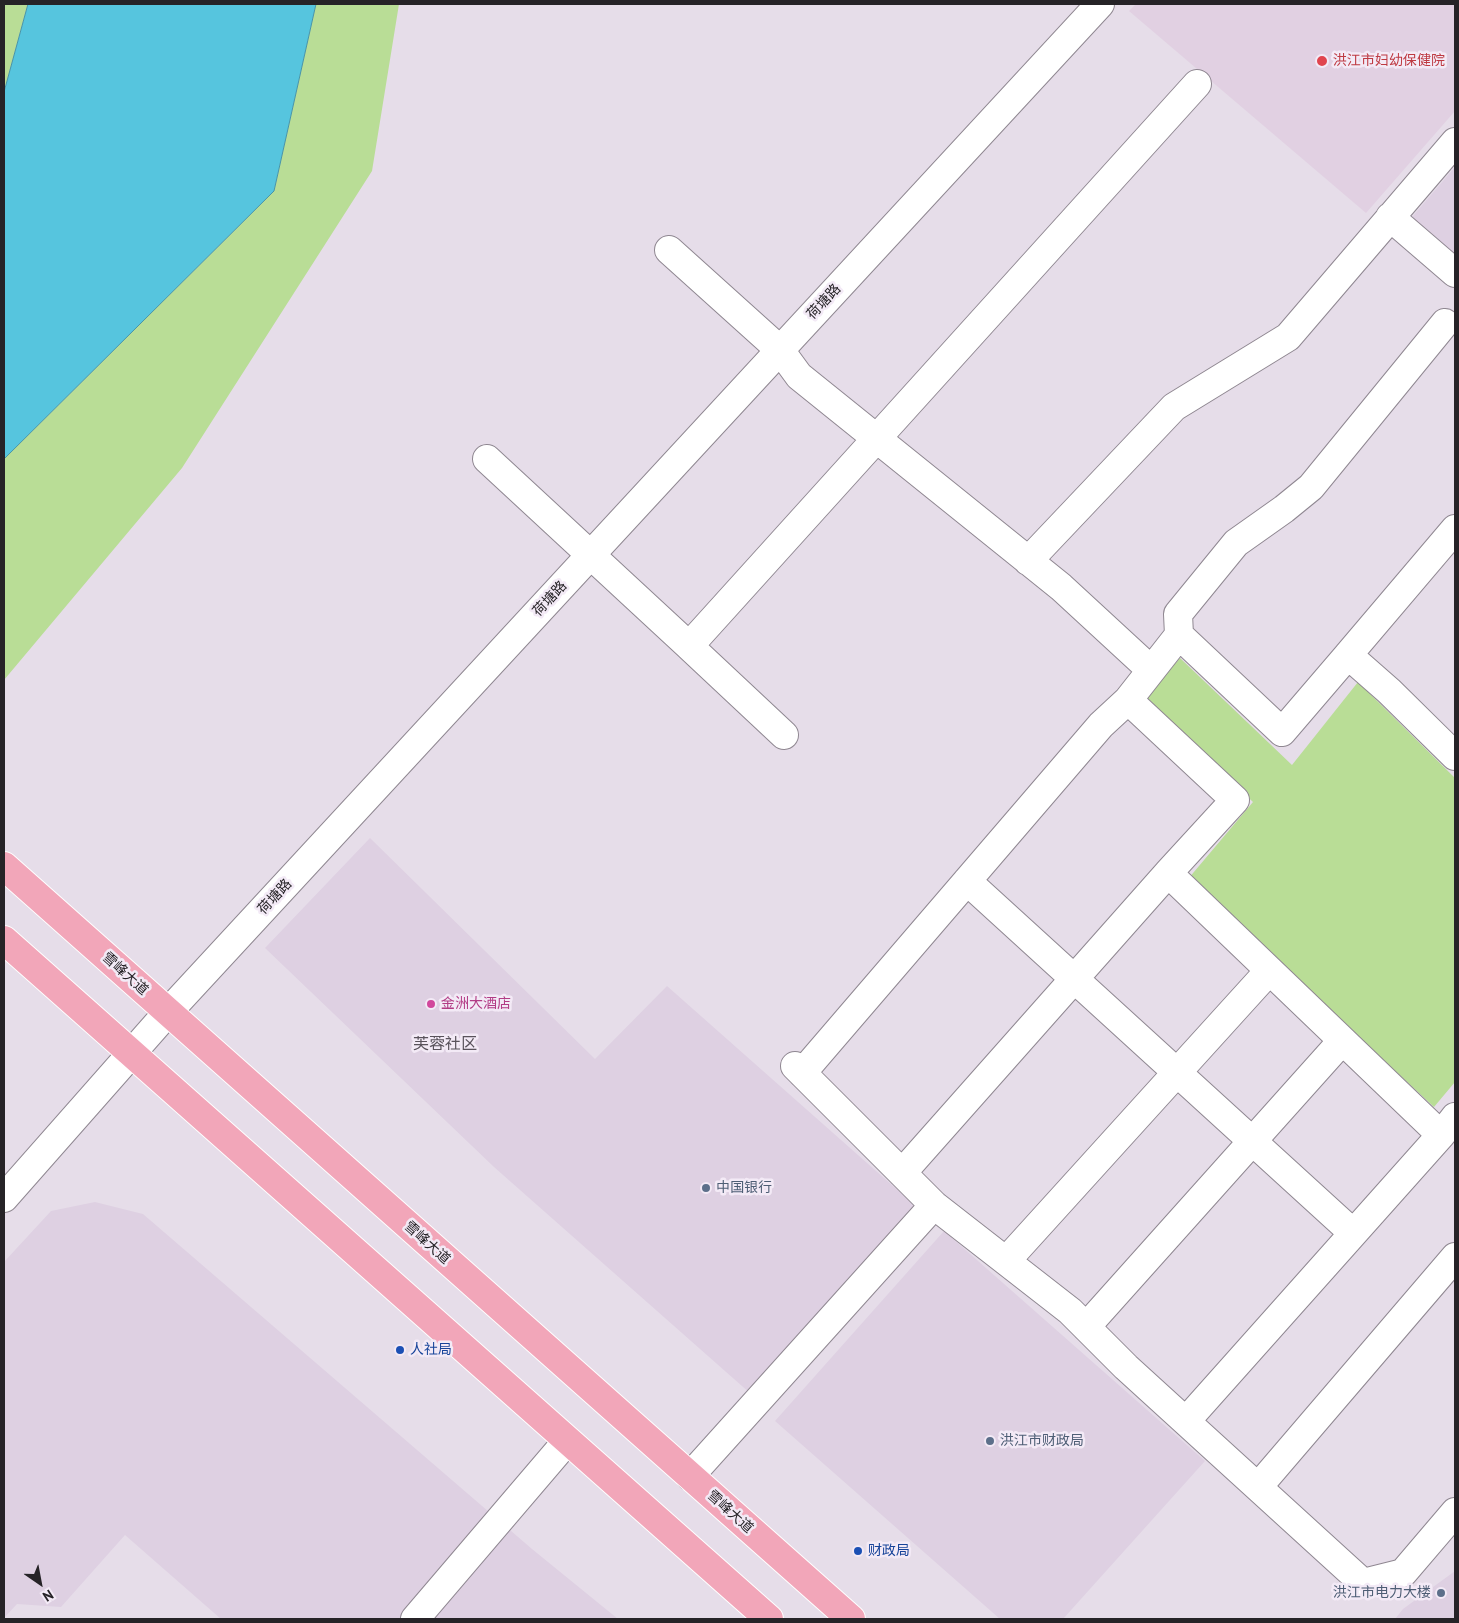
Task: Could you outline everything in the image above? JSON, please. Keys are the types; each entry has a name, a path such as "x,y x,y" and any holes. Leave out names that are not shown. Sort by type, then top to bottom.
{"main road":[{"name":"雪峰大道","path":"4,866 851,1619"},
{"path":"4,940 769,1619"}],"street":[{"name":"荷塘路","path":"4,1198 168,1012 1100,4"},
{"path":"688,646 1197,84"},
{"path":"1028,561 1174,407 1288,337 1455,142"},
{"path":"1390,217 1455,272"},
{"path":"669,250 780,350 799,376 1061,587 1151,670"},
{"path":"1445,323 1311,487 1236,543 1178,614 1179,634 1128,700 1101,725 967,881 799,1069 934,1206 1070,1311 1186,1422 1363,1583 1403,1573 1455,1512"},
{"path":"487,459 784,735"},
{"path":"1179,634 1282,732 1455,529"},
{"path":"1348,655 1452,746"},
{"path":"902,1173 1074,978 1235,800 1128,700"},
{"path":"1168,873 1342,1041 1448,1126 1186,1422"},
{"path":"967,881 1353,1233"},
{"path":"1006,1261 1269,971"},
{"path":"1086,1327 1342,1041"},
{"path":"690,1476 934,1206"},
{"path":"1258,1487 1455,1257"},
{"path":"415,1619 567,1441"}],"shaded area":[{"name":"洪江市妇幼保健院","path":"1136,4 1455,4 1455,111 1366,213 1129,11"},
{"path":"1455,167 1455,254 1412,217"},
{"name":"中国银行","path":"370,838 595,1059 667,986 919,1209 751,1394 494,1167 265,948"},
{"path":"95,1202 143,1214 532,1549 618,1619 221,1619 125,1535 61,1607 17,1604 4,1618 4,1262 51,1211"},
{"name":"洪江市财政局","path":"944,1231 1205,1461 1063,1619 1000,1619 775,1421"},
{"name":"洪江市电力大楼","path":"1455,1571 1455,1619 1395,1619 1403,1609"}],"green space":[{"path":"4,4 28,4 4,92"},
{"path":"316,4 399,4 372,171 182,468 4,680 4,459 274,191"},
{"path":"1180,658 1292,765 1358,682 1455,778 1455,1082 1434,1107 1188,879 1253,802 1145,699"}],"water":[{"path":"28,4 316,4 274,191 4,459 4,92"}],"place":[{"name":"洪江市妇幼保健院","path":"1322,61"},
{"name":"金洲大酒店","path":"431,1004"},
{"name":"中国银行","path":"706,1188"},
{"name":"人社局","path":"400,1350"},
{"name":"洪江市财政局","path":"990,1441"},
{"name":"财政局","path":"858,1551"},
{"name":"洪江市电力大楼","path":"1441,1593"}],"district":[{"name":"芙蓉社区","path":"445,1044"}]}
